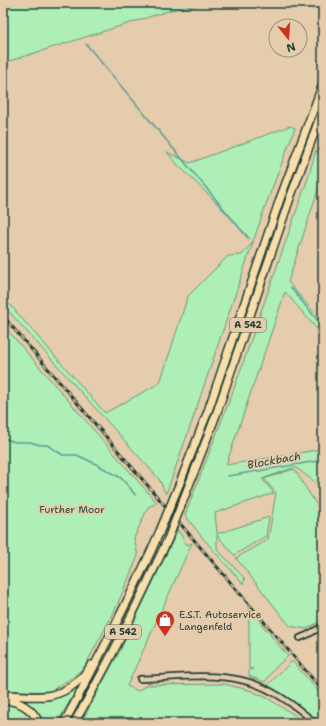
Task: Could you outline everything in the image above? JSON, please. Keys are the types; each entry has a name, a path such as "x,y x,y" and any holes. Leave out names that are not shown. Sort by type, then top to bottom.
{"highway":[{"name":"A 542","path":"64,723 106,646 138,582 179,485 208,411 299,147 323,84"},
{"name":"A 542","path":"74,723 92,693 126,628 168,539 216,415 323,109"},
{"path":"3,695 44,697 62,692 70,688 82,678 90,668 95,658 106,646"},
{"path":"79,723 92,693"},
{"path":"3,701 15,702 24,706 31,711 39,723"}],"street":[{"path":"300,638 323,626"},
{"path":"140,679 202,677 242,680 281,697 301,710 315,723"}],"green space":[{"path":"3,3 207,3 171,10 3,63"},
{"path":"290,126 295,128 265,207 190,427 166,494 159,479 3,305 3,297 105,413 160,383 188,296 228,256 242,255 253,242 167,152 190,163"},
{"path":"316,150 323,161 323,174 288,282 323,323 323,336 285,292 226,465 323,449 323,488 295,467 262,479 274,493 215,513 217,534 269,517 266,536 234,555 217,535 217,549 245,579 243,584 185,515 235,386 308,178"},
{"name":"Further Moor","path":"3,325 157,503 148,507 134,538 138,556 114,612 85,666 73,677 49,692 3,690"},
{"path":"294,469 323,515 323,620 306,629 290,626 236,558 268,540 276,493 264,479"},
{"path":"178,530 187,545 192,543 127,686 138,691 146,685 224,684 249,690 267,698 293,714 304,723 81,723 125,641"},
{"path":"249,609 288,656 275,668 265,682 249,676 249,670 253,669 249,669"},
{"path":"292,661 323,697 323,723 268,685"},
{"path":"79,685 57,723 42,723 32,709 17,698 50,698 64,694"},
{"path":"3,703 22,708 36,723 3,723"}],"waterway":[{"path":"86,44 248,238"},
{"path":"291,288 323,327"},
{"name":"Blockbach","path":"3,438 15,442 30,442 40,445 47,445 63,455 77,455 121,478 135,495"},
{"name":"Blockbach","path":"228,476 323,460"}],"railway":[{"path":"3,316 323,691"}],"place":[{"name":"E.S.T. Autoservice Langenfeld","path":"165,637"}]}
